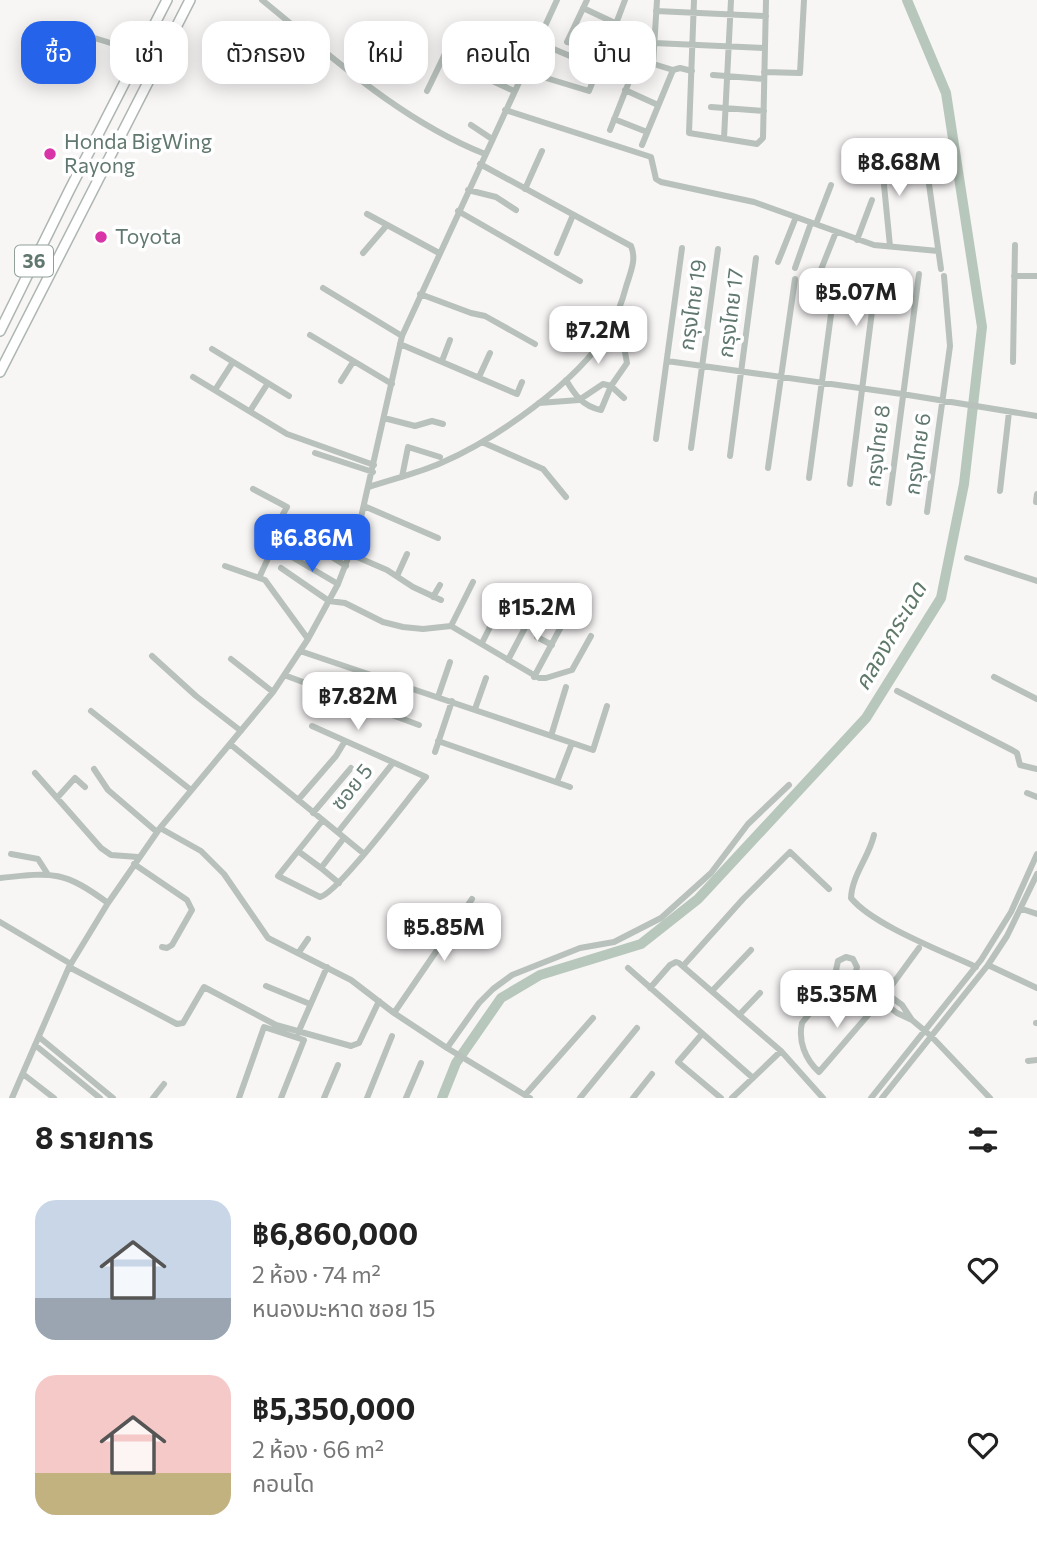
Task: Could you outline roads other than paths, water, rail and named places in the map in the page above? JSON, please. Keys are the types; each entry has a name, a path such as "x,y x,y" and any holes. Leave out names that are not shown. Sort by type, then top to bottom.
{"highway":[{"name":"36","path":"156,21 167,0"},
{"name":"36","path":"0,372 190,0"},
{"name":"36","path":"0,331 124,84"}],"street":[{"path":"262,0 400,108 428,127 485,154"},
{"path":"546,21 556,0"},
{"path":"577,21 587,0"},
{"path":"616,21 625,0"},
{"path":"655,21 657,0"},
{"path":"694,0 689,133 755,144 761,143 763,138 766,0"},
{"path":"724,138 731,0"},
{"path":"713,75 727,78 800,73 804,0"},
{"path":"583,8 611,21"},
{"path":"656,11 766,16"},
{"path":"656,43 765,48"},
{"path":"427,91 442,60"},
{"path":"656,66 692,71"},
{"path":"642,145 673,70"},
{"path":"555,81 589,91 592,84"},
{"path":"499,84 514,91"},
{"path":"12,1098 70,965 108,903 159,830 273,692 308,639 337,586 350,554 374,469 401,340 517,84"},
{"path":"610,130 628,84"},
{"path":"625,90 658,104"},
{"path":"711,107 764,111"},
{"path":"505,110 651,157 656,179 661,182 754,202 857,240 938,251"},
{"path":"614,120 647,132"},
{"path":"471,125 492,139"},
{"path":"525,189 542,151"},
{"name":"กรุงไทย 6","path":"890,246 884,185 886,180 925,156 943,273 950,346 927,512"},
{"path":"369,487 444,462 482,442 539,402 566,380 594,349 612,324 624,294 635,255 631,246 480,164"},
{"path":"795,268 831,185"},
{"path":"468,190 496,197 516,210"},
{"path":"857,240 872,200"},
{"path":"458,211 580,281"},
{"path":"367,214 439,253"},
{"path":"557,253 573,215"},
{"path":"778,262 796,217"},
{"path":"363,253 387,225"},
{"path":"818,277 836,232"},
{"path":"1013,362 1015,245"},
{"path":"656,439 682,248"},
{"name":"กรุงไทย 19","path":"691,448 718,249"},
{"name":"กรุงไทย 17","path":"730,456 756,258"},
{"path":"850,484 877,272"},
{"name":"กรุงไทย 8","path":"888,503 919,274"},
{"path":"1014,276 1037,276"},
{"path":"768,468 794,279"},
{"path":"323,288 401,340 442,361 517,394 522,383"},
{"path":"809,478 834,292"},
{"path":"420,294 485,316 536,344"},
{"path":"539,402 579,400 601,410 611,386 626,363 620,326 628,315"},
{"path":"612,324 620,326"},
{"path":"310,335 391,384"},
{"path":"442,361 450,340"},
{"path":"212,349 289,396"},
{"path":"479,377 490,353"},
{"path":"667,361 1037,415"},
{"path":"215,390 233,362"},
{"path":"341,381 353,362"},
{"path":"194,377 287,434 374,469"},
{"path":"566,380 579,400"},
{"path":"250,411 268,383"},
{"path":"579,400 603,384 611,386 624,398"},
{"path":"1000,491 1009,412"},
{"path":"384,418 415,426 432,421 443,424"},
{"path":"482,442 543,469 566,497"},
{"path":"402,477 408,447 440,457"},
{"path":"315,453 374,469"},
{"path":"253,488 287,507 273,532 270,554 259,578"},
{"path":"1036,502 1037,494"},
{"path":"364,506 438,538"},
{"path":"296,534 346,566"},
{"path":"350,554 387,570 441,600"},
{"path":"397,576 407,554"},
{"path":"292,557 337,586 345,603"},
{"path":"967,558 1037,582"},
{"path":"225,566 269,584 308,639"},
{"path":"281,568 329,601 345,603 371,618 423,629 451,626 534,677 546,678 572,670 592,636"},
{"path":"451,626 473,582"},
{"path":"433,597 440,585"},
{"path":"482,643 506,595"},
{"path":"508,660 537,605"},
{"path":"534,677 563,623"},
{"path":"537,637 552,645"},
{"path":"300,651 593,750 607,706"},
{"path":"152,656 196,696 241,731"},
{"path":"231,659 273,692"},
{"path":"438,696 450,662"},
{"path":"284,675 419,725"},
{"path":"994,677 1037,699"},
{"path":"475,709 486,678"},
{"path":"551,736 566,687"},
{"path":"897,691 1017,753 1020,765 1037,769"},
{"path":"435,752 452,701"},
{"path":"91,711 191,790"},
{"path":"312,726 426,777 339,883 320,897 278,876 322,821"},
{"path":"298,800 336,756 345,741"},
{"path":"438,741 570,787"},
{"path":"557,782 572,743"},
{"path":"230,744 363,853"},
{"name":"ซอย 5","path":"338,832 393,763"},
{"path":"313,813 351,768"},
{"path":"94,769 108,790 159,830 201,851 224,874 268,938 351,980 394,1013 450,1050 527,1096 593,1018"},
{"path":"35,773 107,853 138,857"},
{"path":"57,798 75,778 85,787"},
{"path":"450,1050 479,1003 512,975 580,948 614,942 661,918 711,873 748,824 789,785"},
{"path":"1027,793 1037,797"},
{"path":"874,835 871,849 852,887 851,898 882,923 976,967"},
{"path":"321,868 344,838"},
{"path":"298,851 339,883"},
{"path":"683,966 743,899 790,852 829,889"},
{"path":"11,854 38,859 47,873"},
{"path":"872,1098 976,967 1011,912 1037,855"},
{"path":"134,864 190,903 191,915 184,922 174,942 167,948 162,947"},
{"path":"0,878 47,873 79,882 108,903"},
{"path":"882,1098 988,965 1022,909 1037,874"},
{"path":"394,1013 472,899"},
{"path":"1022,909 1037,914"},
{"path":"0,922 70,965 177,1024 183,1023 204,986 263,1020 298,1033 354,1046 359,1043 379,1001"},
{"path":"299,952 308,939"},
{"path":"839,975 802,1023 801,1044 819,1072 881,1000 919,948"},
{"path":"712,991 751,950"},
{"path":"842,958 853,959 857,967 854,974 843,978 839,975 836,966 842,958"},
{"path":"650,988 676,961 781,1051 823,1098"},
{"path":"988,965 1037,988"},
{"path":"298,1033 327,967"},
{"path":"628,968 753,1079"},
{"path":"854,974 902,1005 912,1020"},
{"path":"854,974 897,1013 912,1020 931,1036 990,1098"},
{"path":"266,986 310,1004"},
{"path":"739,1015 760,993"},
{"path":"239,1098 264,1027 304,1040 281,1098"},
{"path":"580,1098 637,1028"},
{"path":"702,1034 678,1062 721,1098"},
{"path":"367,1098 392,1036"},
{"path":"39,1037 113,1098"},
{"path":"35,1045 100,1098"},
{"path":"732,1098 781,1051"},
{"path":"1028,1061 1037,1060"},
{"path":"406,1098 421,1063"},
{"path":"324,1098 338,1065"},
{"path":"23,1074 54,1098"},
{"path":"633,1098 652,1074"},
{"path":"153,1098 164,1084"}],"waterway":[{"name":"คลองกระเฉด","path":"442,1098 456,1063 501,998 540,975 641,944 698,899 866,718 941,598 964,484 982,327 946,93 907,0"}],"place":[{"name":"Honda BigWing Rayong","path":"50,154"},
{"name":"Toyota","path":"101,237"}]}
